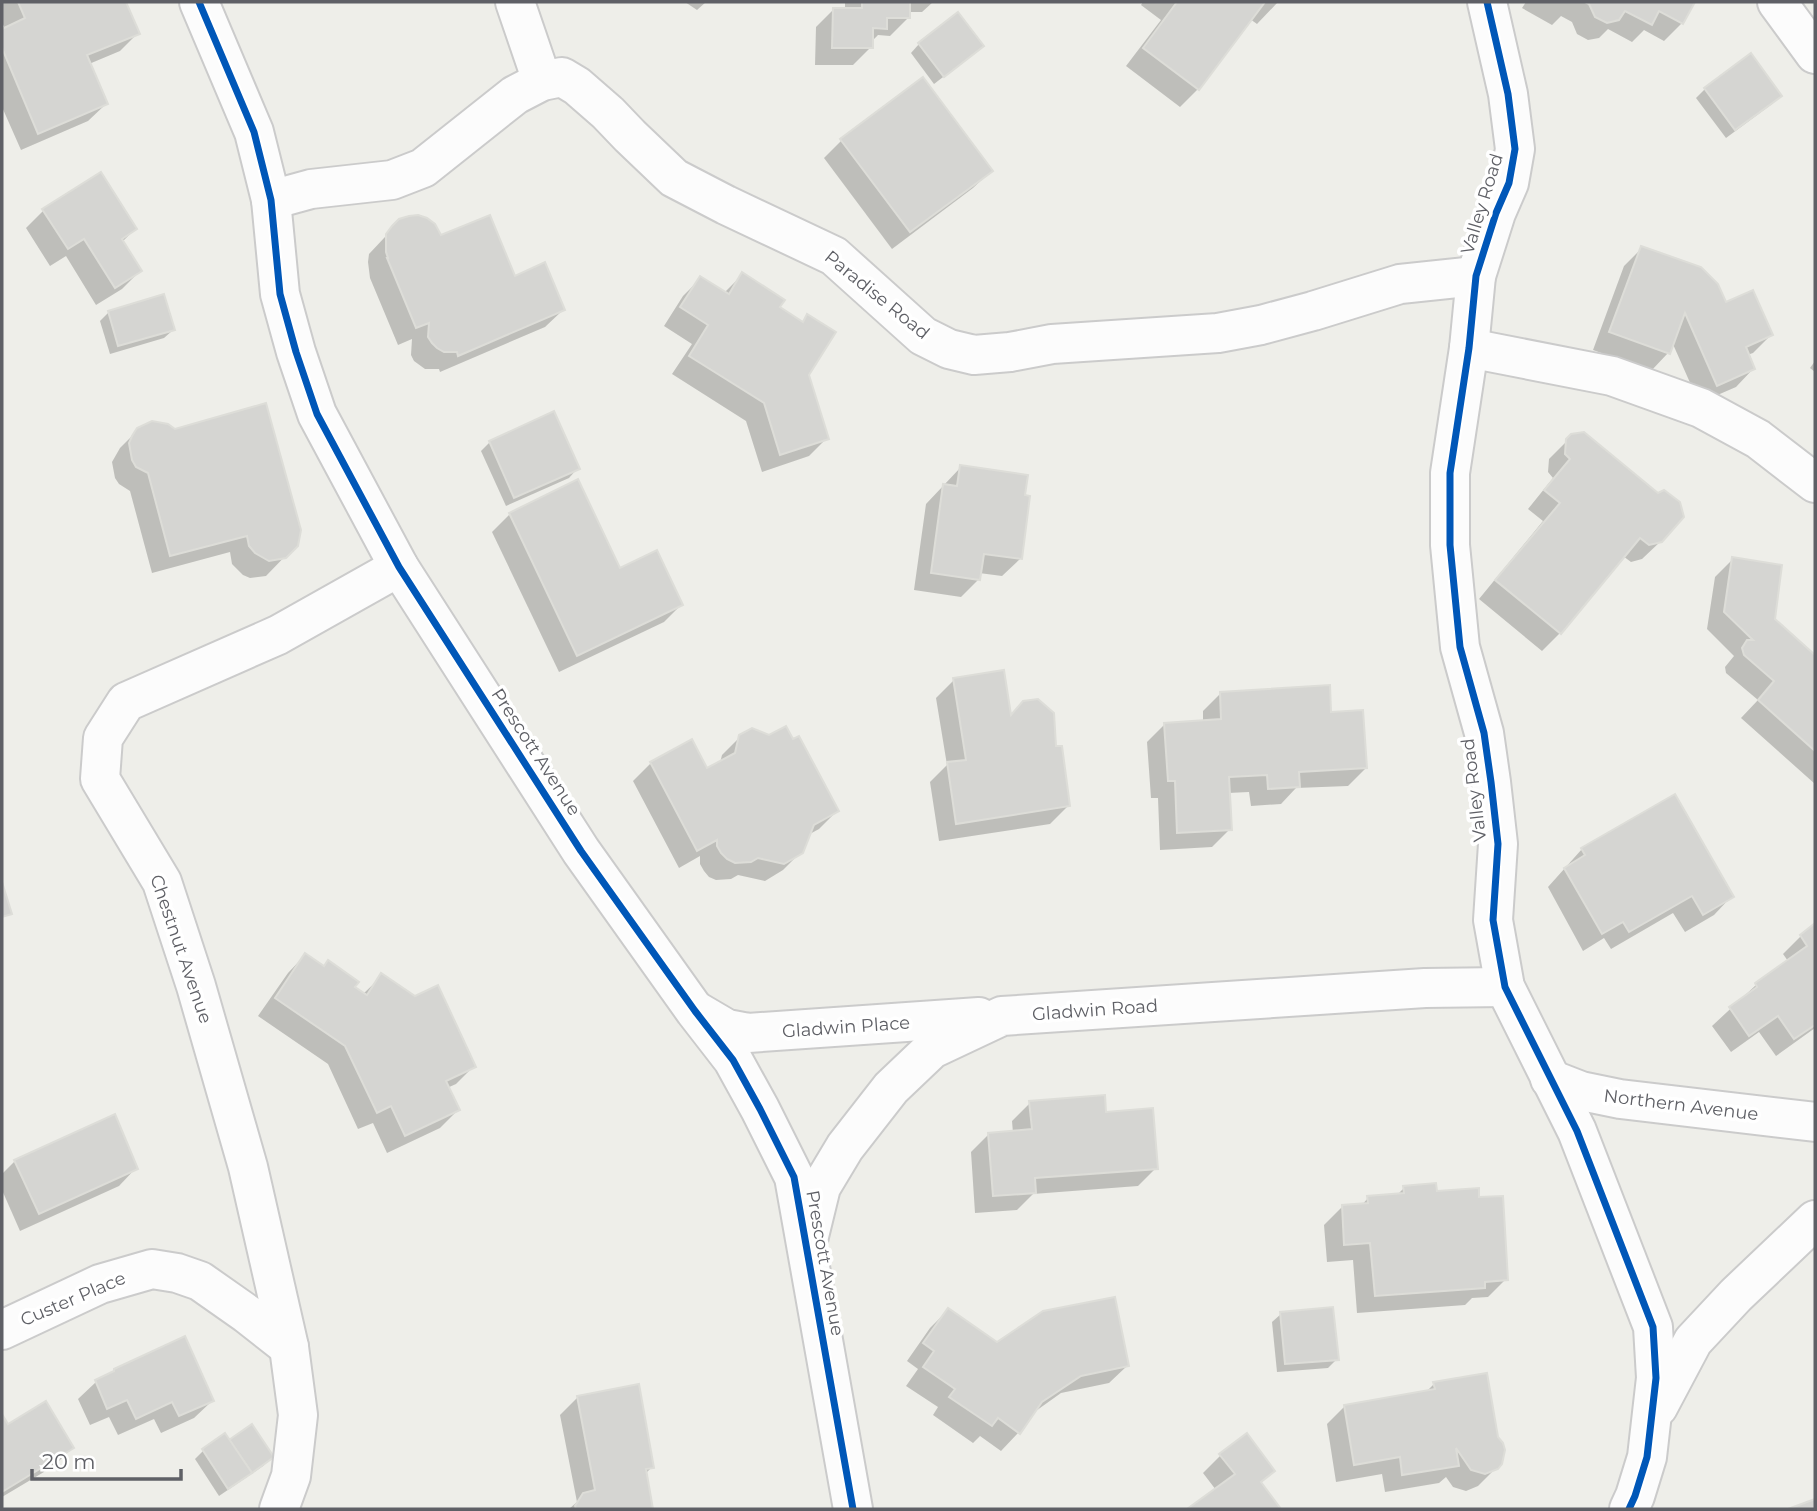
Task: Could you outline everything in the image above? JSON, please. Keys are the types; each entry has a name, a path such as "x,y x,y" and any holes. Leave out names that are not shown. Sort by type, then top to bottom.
{"street":[{"name":"Prescott Avenue","path":"199,2 254,132 271,200 280,294 317,414 399,567 581,851 733,1060 794,1177 853,1509"},
{"path":"271,200 311,189 392,180 423,168 515,95 542,80 515,2"},
{"name":"Valley Road","path":"1487,2 1508,94 1514,149 1509,183 1496,213 1476,276 1469,348 1450,473 1450,545 1460,647 1484,733 1491,782 1498,844 1493,920 1505,987 1577,1131 1653,1327 1656,1378 1647,1457 1629,1509"},
{"path":"1777,2 1815,54"},
{"name":"Paradise Road","path":"542,80 562,77 577,86 674,178 834,256 923,337 949,349 974,355 1052,344 1218,332 1261,325 1399,284 1476,276"},
{"path":"1469,348 1612,376 1700,408 1758,439 1815,483"},
{"name":"Chestnut Avenue","path":"279,1509 291,1476 298,1415 289,1347 248,1167 196,986 162,882 100,779 103,738 125,702 278,635 399,567"},
{"name":"Gladwin Road","path":"806,1247 821,1187 845,1147 891,1088 932,1049 1002,1016 1425,988 1505,987"},
{"name":"Gladwin Place","path":"695,1011 727,1029 748,1033 1002,1016"},
{"name":"Northern Avenue","path":"1550,1079 1581,1091 1619,1099 1815,1122"},
{"path":"1650,1422 1693,1341 1736,1295 1815,1220"},
{"name":"Custer Place","path":"2,1330 100,1284 152,1269 177,1273 200,1281 289,1347"}],"building":[{"path":"18,2 126,2 140,34 87,55 108,104 38,134 2,48 2,29 25,18"},
{"path":"862,2 910,2 910,18 887,18 887,29 873,28 873,48 832,48 833,8 862,8"},
{"path":"1177,2 1265,2 1199,90 1143,48"},
{"path":"1585,2 1695,2 1683,24 1659,11 1652,25 1625,11 1619,20 1607,23 1595,17 1589,4"},
{"path":"958,12 984,46 944,77 918,43"},
{"path":"1751,53 1782,96 1735,130 1704,88"},
{"path":"923,77 993,171 910,232 840,139"},
{"path":"101,172 137,229 122,239 142,271 115,288 84,239 68,249 42,209"},
{"path":"418,215 435,224 441,235 490,215 515,276 545,262 565,310 458,356 457,352 444,352 437,348 428,337 429,323 416,328 386,252 386,234 392,226 399,219"},
{"path":"1641,246 1701,267 1718,284 1726,302 1753,290 1773,335 1746,347 1755,369 1717,386 1685,313 1670,354 1609,332"},
{"path":"742,272 785,300 780,307 803,322 807,314 836,332 809,375 829,439 780,455 764,403 689,356 708,325 680,307 700,276 729,294"},
{"path":"164,294 175,330 118,346 108,311"},
{"path":"266,403 301,530 298,546 286,558 269,561 255,553 249,546 247,536 170,556 148,473 136,467 132,460 129,443 137,428 152,421 168,424 175,429"},
{"path":"554,411 580,469 514,498 489,441"},
{"path":"1584,432 1658,493 1664,490 1680,502 1684,517 1662,542 1649,545 1640,538 1561,634 1495,580 1560,503 1544,490 1570,459 1565,454 1566,439 1571,434"},
{"path":"960,465 1028,475 1025,495 1030,496 1022,559 984,554 980,580 931,573 943,484 957,486"},
{"path":"578,479 620,568 657,550 683,605 577,656 509,513"},
{"path":"1732,557 1782,565 1775,619 1815,655 1815,751 1758,700 1774,681 1744,655 1742,648 1747,640 1753,640 1724,612"},
{"path":"1004,670 1011,715 1023,701 1038,699 1054,713 1056,746 1062,746 1070,806 956,824 947,762 966,760 953,678"},
{"path":"1330,685 1331,712 1363,710 1367,768 1299,772 1300,787 1268,789 1267,775 1229,777 1232,830 1177,833 1175,781 1168,781 1164,723 1221,719 1220,692"},
{"path":"786,726 793,739 799,736 839,811 814,825 803,853 784,864 758,858 751,862 735,863 721,853 717,840 697,851 650,762 692,739 707,768 735,753 739,735 752,728 769,735"},
{"path":"1675,794 1734,897 1703,915 1692,896 1629,932 1623,922 1602,934 1564,868 1585,855 1581,848"},
{"path":"2,882 12,914 2,917"},
{"path":"1815,923 1815,1025 1794,1039 1778,1016 1749,1036 1729,1007 1757,987 1755,983 1807,946 1800,935"},
{"path":"305,953 324,966 328,960 359,982 355,987 367,995 381,973 415,996 438,985 476,1067 446,1081 460,1110 405,1136 391,1106 377,1113 345,1046 275,998"},
{"path":"1105,1095 1106,1112 1153,1108 1158,1169 1035,1178 1036,1193 993,1196 988,1133 1032,1129 1029,1101"},
{"path":"115,1114 138,1169 39,1214 14,1160"},
{"path":"1436,1183 1437,1191 1479,1188 1479,1197 1503,1196 1508,1280 1485,1282 1485,1288 1375,1296 1370,1243 1344,1245 1342,1205 1368,1203 1367,1196 1404,1193 1403,1186"},
{"path":"1115,1297 1129,1366 1081,1376 1042,1402 1020,1434 998,1418 992,1426 949,1397 955,1389 923,1367 934,1351 923,1343 948,1308 997,1342 1043,1311"},
{"path":"1333,1307 1339,1360 1285,1364 1280,1312"},
{"path":"185,1336 214,1401 179,1416 172,1402 136,1419 127,1400 107,1409 95,1380"},
{"path":"1487,1373 1498,1437 1505,1450 1498,1469 1485,1474 1471,1470 1456,1448 1459,1466 1402,1475 1400,1457 1354,1465 1344,1405 1435,1389 1433,1382"},
{"path":"639,1384 654,1468 646,1469 653,1509 576,1509 575,1506 583,1493 595,1490 577,1396"},
{"path":"46,1401 74,1448 2,1492 2,1414 8,1424"},
{"path":"252,1424 274,1457 252,1473 229,1440"},
{"path":"225,1433 252,1473 228,1489 202,1449"},
{"path":"1247,1433 1275,1471 1261,1482 1281,1509 1187,1509 1235,1474 1219,1454"},
{"path":"1815,1499 1815,1509 1788,1509"}],"cycle path":[{"path":"199,2 254,132 271,200 280,294 317,414 399,567 581,851 733,1060 794,1177 853,1509"},
{"path":"1487,2 1508,94 1515,149 1509,183 1496,213 1476,276 1469,348 1450,473 1450,545 1460,647 1484,733 1491,782 1498,844 1493,920 1505,987 1577,1131 1653,1327 1656,1378 1647,1457 1629,1509"}]}
